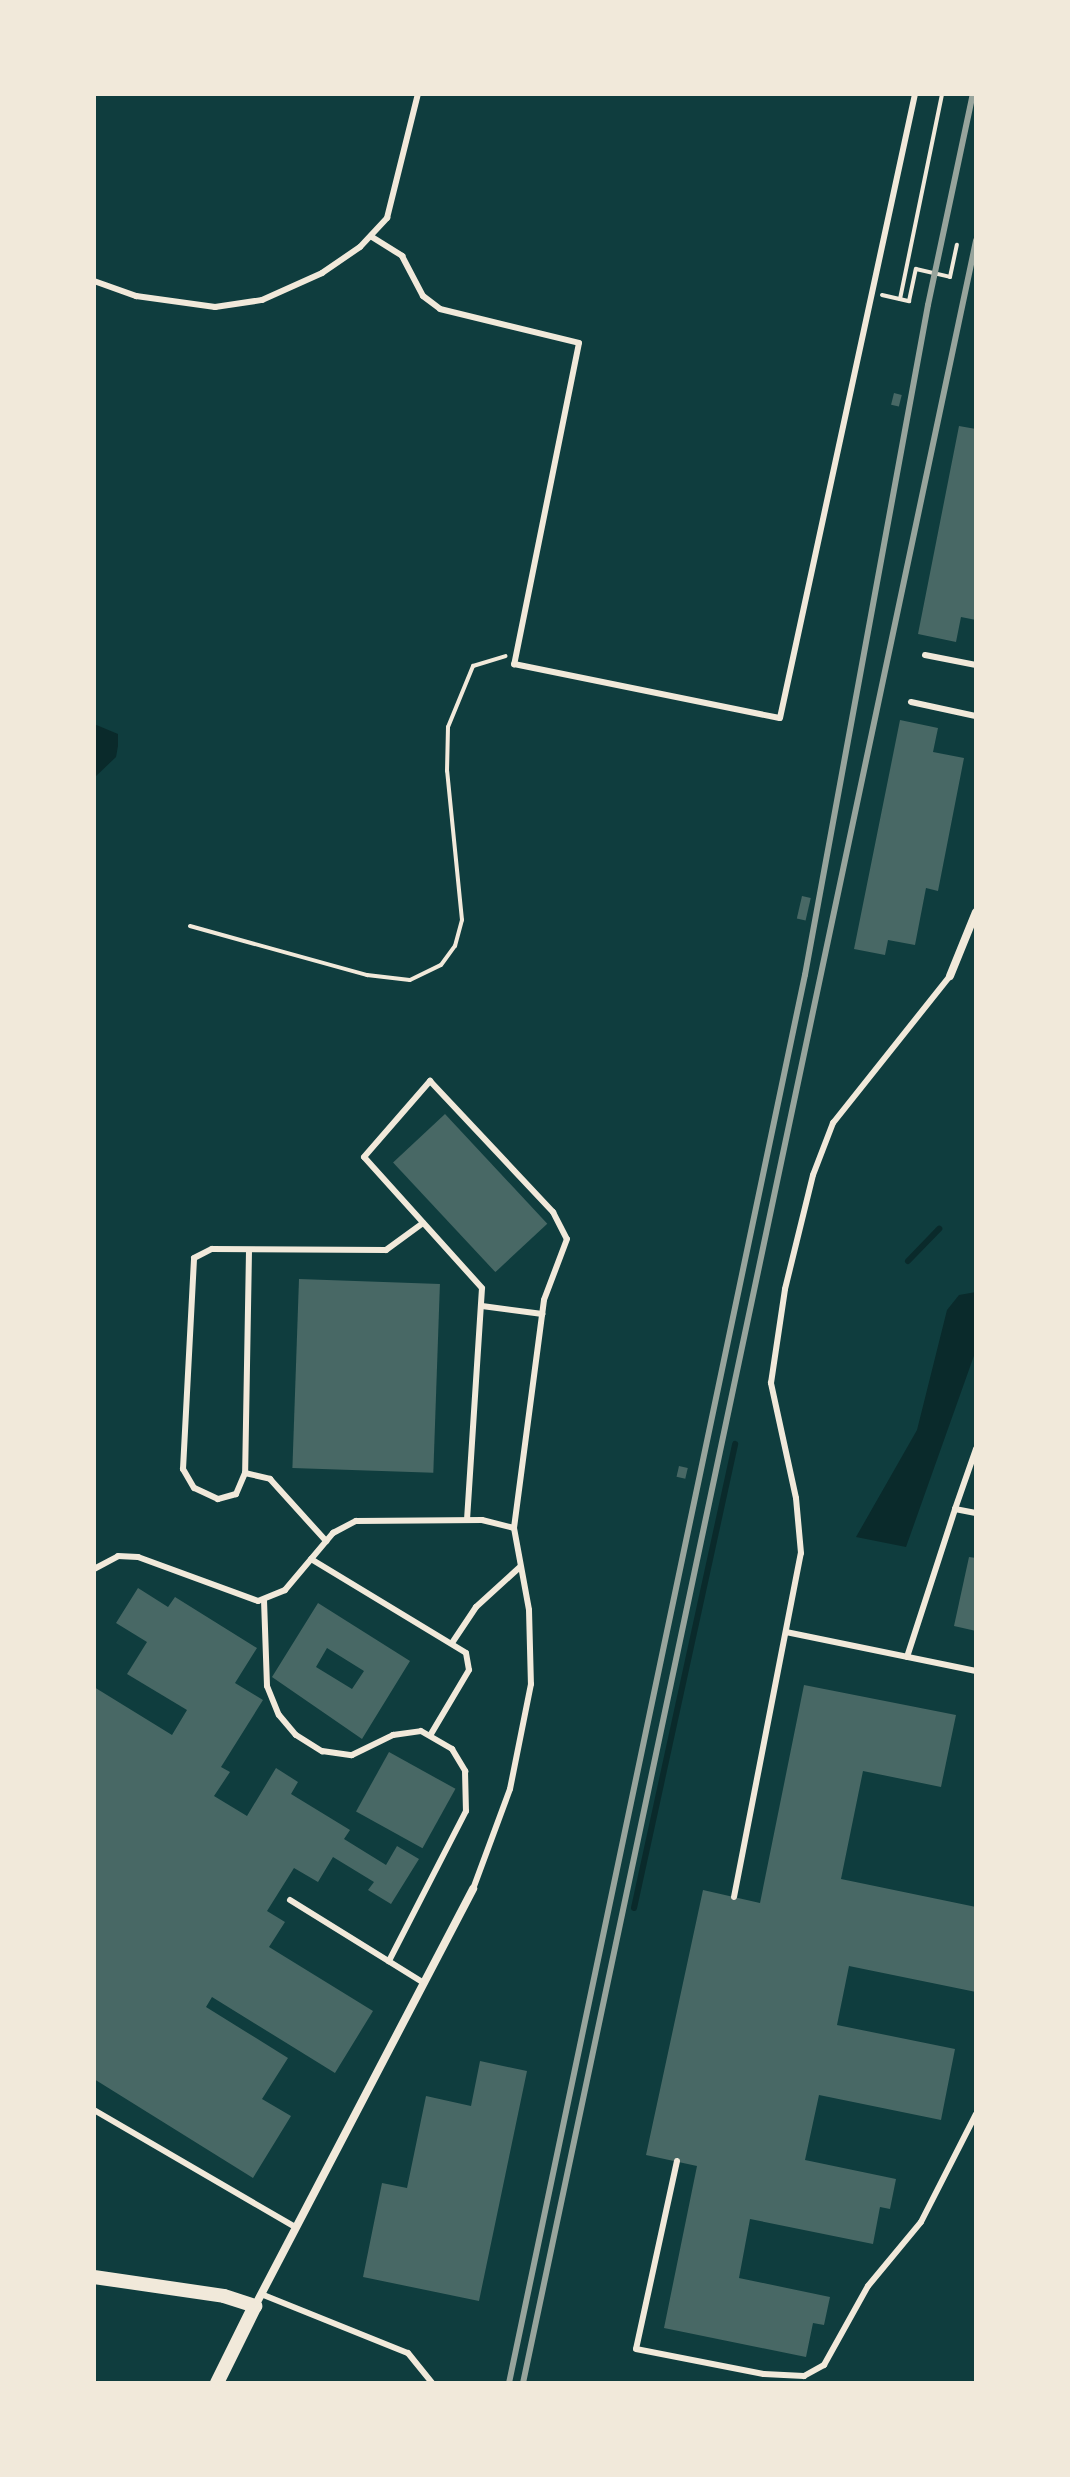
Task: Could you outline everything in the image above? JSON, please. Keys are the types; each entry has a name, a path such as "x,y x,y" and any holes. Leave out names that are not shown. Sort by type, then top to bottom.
{"street":[{"path":"950,976 976,912"},
{"path":"217,2383 295,2227 473,1889"},
{"path":"94,2277 258,2300"}],"lane":[{"path":"94,281 173,304 215,307 262,300 312,279 372,237 387,218 398,184 418,94"},
{"path":"372,237 402,256 423,296 440,309 579,343 514,664 780,718 915,94"},
{"path":"925,655 976,665"},
{"path":"911,702 976,716"},
{"path":"734,1897 786,1632 801,1534 770,1373 813,1175 839,1114 927,1011 950,976"},
{"path":"467,1520 482,1306 478,1279 364,1157 430,1081 560,1221 567,1250 550,1280 542,1314 514,1528 531,1629 529,1700 510,1789 473,1889"},
{"path":"249,1251 245,1473 236,1494 218,1499 191,1485 183,1465 190,1266 204,1251 386,1250 423,1223"},
{"path":"482,1306 542,1314"},
{"path":"907,1657 976,1449"},
{"path":"245,1473 270,1479 326,1541"},
{"path":"955,1509 976,1513"},
{"path":"94,1569 118,1556 138,1557 245,1600 264,1600 285,1590 326,1541 356,1521 467,1520 514,1528"},
{"path":"311,1559 466,1653 469,1670 431,1734"},
{"path":"452,1643 476,1607 520,1567"},
{"path":"264,1600 267,1686 279,1715 296,1735 322,1751 352,1755 393,1735 431,1734 459,1758 469,1798 389,1961"},
{"path":"786,1632 976,1671"},
{"path":"290,1900 424,1983"},
{"path":"94,2110 295,2227"},
{"path":"677,2161 636,2349 764,2374 804,2376 824,2365 868,2286 921,2222 976,2114"},
{"path":"258,2300 408,2353 432,2383"}],"path":[{"path":"900,299 942,94"},
{"path":"872,293 909,301 916,269 950,277 957,245"},
{"path":"190,926 367,975 410,980 441,965 455,946 462,920 447,771 451,718 473,666 494,656 515,657"}],"water":[{"path":"94,724 118,734 118,746 116,757 94,778"},
{"path":"976,1292 976,1350 906,1547 856,1537 917,1430 947,1310 959,1295"}],"building":[{"path":"894,393 902,395 899,407 891,405"},
{"path":"959,426 976,429 976,620 961,617 956,642 918,634"},
{"path":"900,720 938,728 933,752 964,758 938,891 926,888 915,945 888,940 885,955 854,949"},
{"path":"802,896 811,898 806,920 797,918"},
{"path":"445,1114 547,1224 495,1272 393,1162"},
{"path":"299,1279 440,1284 433,1473 292,1468"},
{"path":"679,1466 688,1468 685,1479 677,1477"},
{"path":"969,1557 976,1558 976,1631 954,1626"},
{"path":"138,1588 168,1607 175,1597 257,1648 235,1683 263,1700 221,1767 230,1772 214,1796 247,1816 276,1768 298,1782 291,1794 350,1830 344,1839 386,1865 397,1846 419,1859 391,1904 368,1890 374,1882 333,1857 318,1882 294,1868 267,1911 285,1922 269,1947 373,2011 335,2073 212,1997 206,2007 288,2058 262,2099 291,2116 253,2178 94,2079 94,1687 172,1735 187,1710 127,1674 147,1642 116,1623"},
{"path":"318,1603 410,1661 362,1739 272,1677","holes":["327,1648 364,1671 352,1689 316,1667"]},
{"path":"804,1685 956,1715 941,1787 863,1771 841,1879 976,1907 976,1992 849,1966 837,2025 955,2049 941,2120 819,2095 805,2160 896,2179 890,2209 880,2207 873,2244 750,2219 739,2278 830,2297 824,2325 813,2323 806,2357 664,2328 697,2166 646,2155 703,1890 760,1903"},
{"path":"389,1752 455,1789 423,1848 356,1811"},
{"path":"480,2061 527,2071 479,2301 363,2277 382,2183 407,2188 426,2096 471,2106"}],"waterway":[{"path":"908,1261 939,1229"},
{"path":"634,1908 735,1444"}],"railway":[{"path":"509,2383 805,975 928,305 973,94"},
{"path":"523,2383 976,240"}]}
